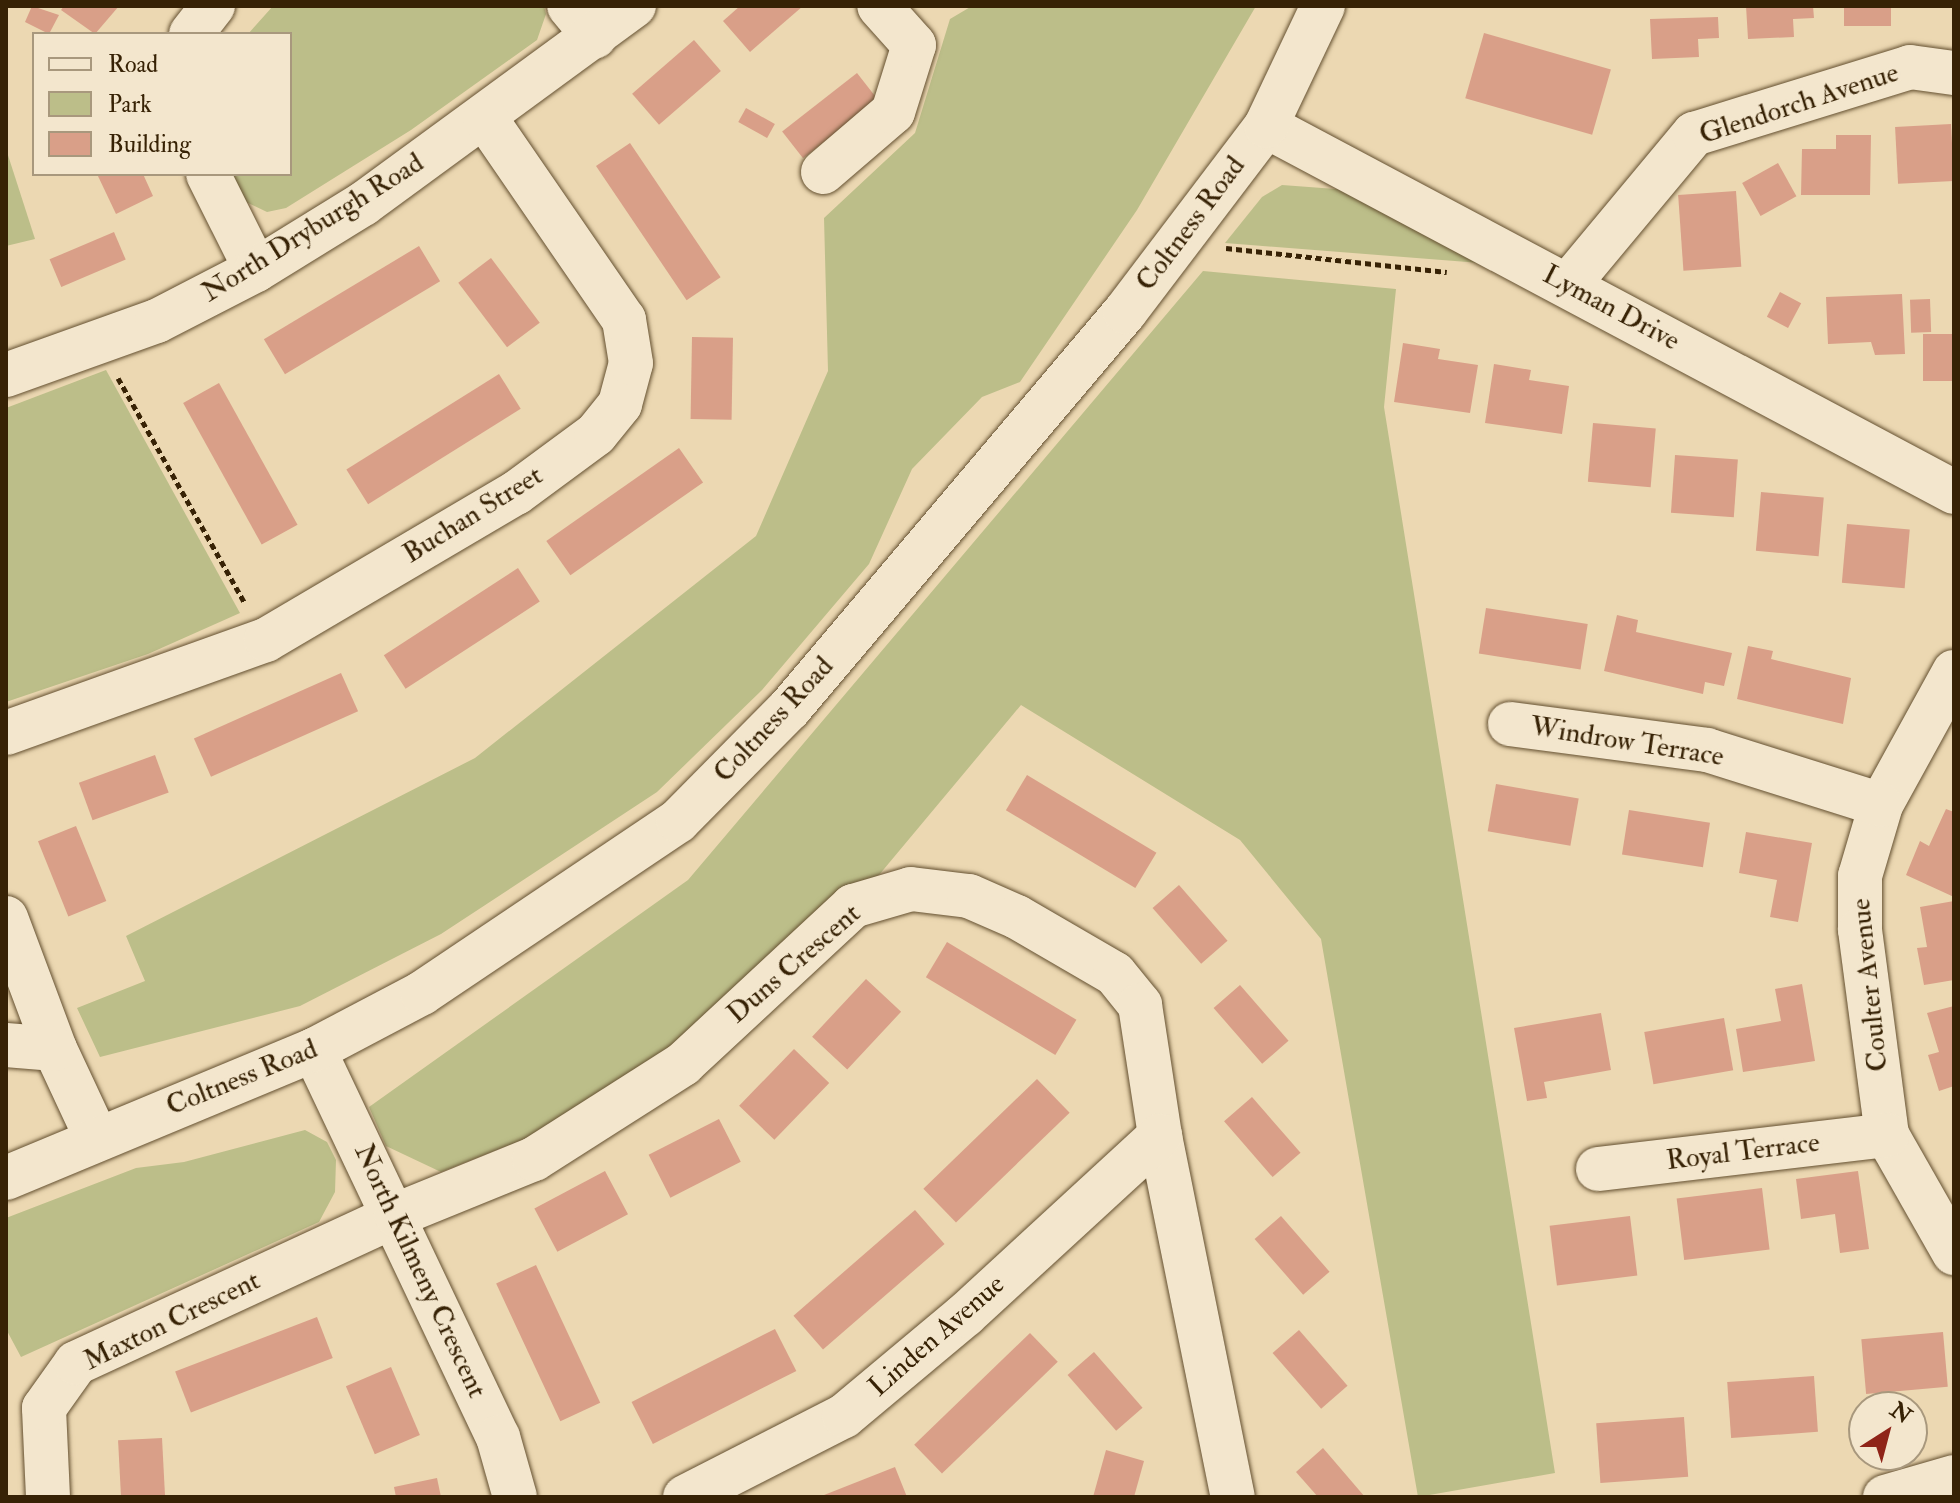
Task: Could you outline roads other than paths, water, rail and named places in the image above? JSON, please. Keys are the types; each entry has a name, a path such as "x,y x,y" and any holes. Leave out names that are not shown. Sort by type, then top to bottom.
{"street":[{"path":"193,32 213,6"},
{"name":"North Dryburgh Road","path":"6,375 157,321 256,270 363,204 485,118 582,22 634,6"},
{"path":"823,172 893,112 914,45 879,6"},
{"name":"Coltness Road","path":"6,1178 96,1137 314,1050 422,993 678,821 789,709 1177,243 1266,126 1323,6"},
{"name":"Glendorch Avenue","path":"1568,285 1694,134 1910,67 1954,73"},
{"name":"Buchan Street","path":"6,733 266,640 516,493 596,434 620,404 631,363 624,320 485,118"},
{"name":"Lyman Drive","path":"1266,126 1954,492"},
{"path":"209,176 256,270"},
{"name":"Coulter Avenue","path":"1954,672 1881,805 1860,876 1860,930 1887,1135 1954,1253"},
{"name":"Windrow Terrace","path":"1510,724 1707,750 1881,805"},
{"name":"Duns Crescent","path":"396,1215 534,1159 683,1064 853,906 911,889 969,896 1115,974 1140,1005 1160,1136 1233,1497"},
{"path":"6,918 55,1049 96,1137"},
{"path":"6,1045 55,1049"},
{"name":"North Kilmeny Crescent","path":"314,1050 396,1215 498,1437 515,1497"},
{"name":"Royal Terrace","path":"1598,1169 1887,1135"},
{"name":"Linden Avenue","path":"685,1497 844,1416 965,1315 1160,1136"},
{"name":"Maxton Crescent","path":"48,1497 44,1408 76,1363 396,1215"},
{"path":"1885,1497 1954,1477"}]}
